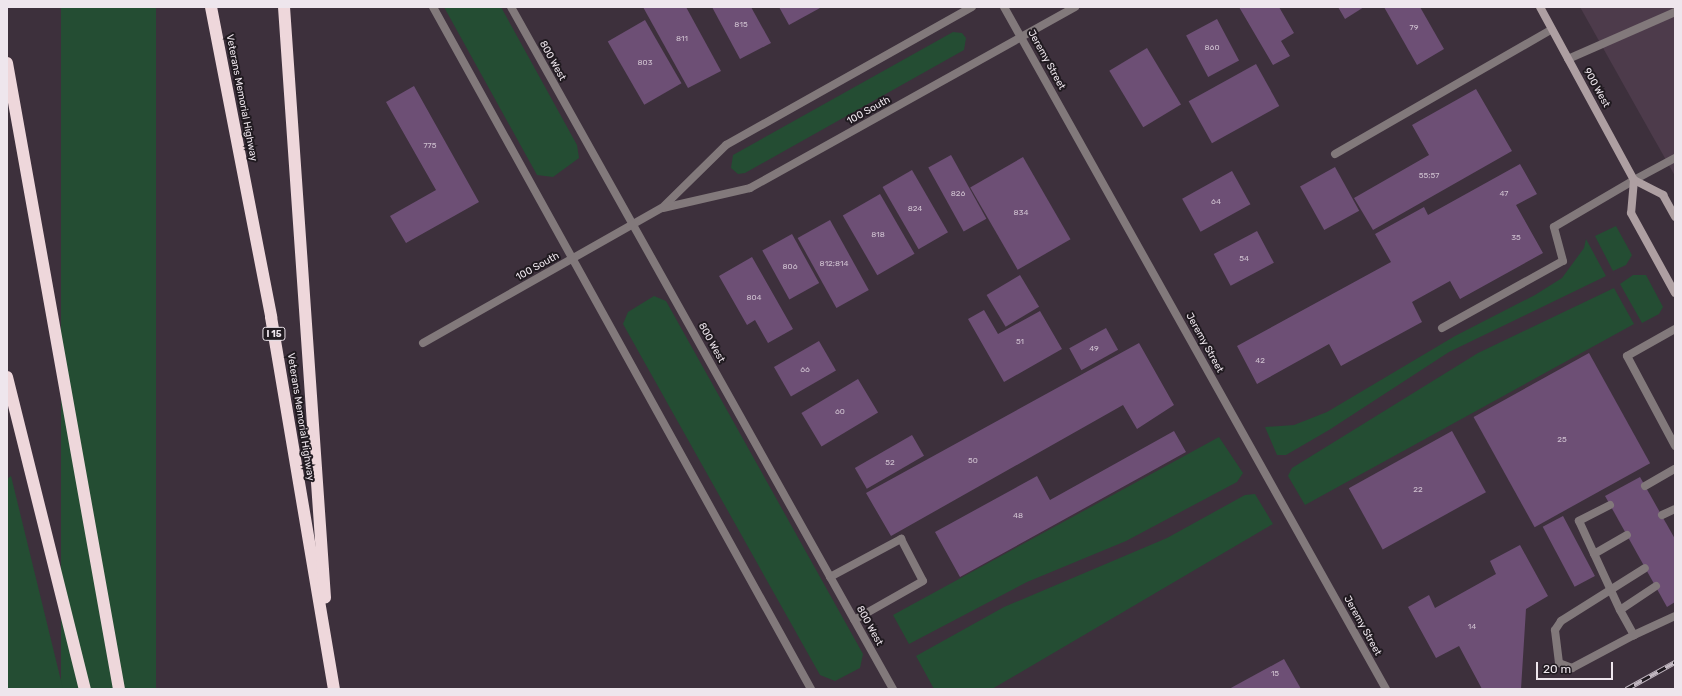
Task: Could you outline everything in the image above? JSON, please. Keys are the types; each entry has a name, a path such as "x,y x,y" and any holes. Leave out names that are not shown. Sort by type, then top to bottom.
{"highway":[{"name":"Veterans Memorial Highway","path":"212,7 271,317 334,689"},
{"path":"284,7 330,662"},
{"path":"7,63 119,689"},
{"path":"7,377 85,689"}],"main road":[{"name":"900 West","path":"1540,7 1634,180"},
{"path":"1675,217 1663,196 1634,180 1631,213 1675,293"}],"street":[{"path":"433,7 811,689"},
{"name":"800 West","path":"511,7 893,689"},
{"name":"100 South","path":"424,343 662,208 726,145 972,7"},
{"name":"Jeremy Street","path":"1004,7 1386,689"},
{"name":"100 South","path":"662,208 750,188 1075,7"},
{"path":"1568,59 1675,12"},
{"path":"1334,154 1552,29"},
{"path":"1442,328 1563,261 1554,227 1675,158"},
{"path":"1675,329 1627,356 1675,446"},
{"path":"1645,486 1675,469"},
{"path":"1610,505 1579,521 1620,610 1634,635"},
{"path":"1662,515 1675,509"},
{"path":"1594,554 1627,535"},
{"path":"830,577 901,539 923,581 854,620"},
{"path":"1645,568 1610,588 1561,621 1555,630 1559,663 1572,668 1634,635 1675,616"},
{"path":"1620,610 1656,586"}],"shaded area":[{"path":"1580,7 1675,7 1675,176 1635,105"}],"green space":[{"path":"61,7 156,7 156,689 61,689"},
{"path":"444,7 501,7 577,145 579,158 553,177 537,175"},
{"path":"953,32 962,33 966,38 964,50 745,173 738,174 731,168 733,155"},
{"path":"1616,226 1632,255 1626,265 1613,271 1595,236"},
{"path":"1586,239 1606,276 1449,352 1329,430 1286,455 1277,455 1265,427 1294,425 1327,412 1455,336 1535,295 1562,278 1584,248"},
{"path":"1633,275 1646,275 1663,307 1659,314 1642,323 1620,284"},
{"path":"1614,288 1634,324 1305,505 1288,476 1292,468 1478,353"},
{"path":"654,296 666,301 863,654 860,668 835,681 820,675 623,324 628,312"},
{"path":"1219,437 1243,473 1237,482 1126,541 1027,582 909,644 893,615"},
{"path":"11,476 63,689 7,689 7,479"},
{"path":"1255,494 1273,524 992,689 934,689 916,656 1004,607 1167,538 1245,495"}],"building":[{"path":"643,7 686,7 721,71 688,88"},
{"path":"712,7 751,7 771,43 740,59"},
{"path":"779,7 819,7 820,8 789,25"},
{"path":"1239,7 1279,7 1294,33 1281,41 1290,56 1273,65"},
{"path":"1338,7 1364,7 1345,19"},
{"path":"1384,7 1420,7 1444,49 1417,65"},
{"path":"1217,19 1239,60 1208,77 1186,35"},
{"path":"645,20 682,83 644,105 608,42"},
{"path":"1147,48 1181,105 1143,127 1109,71"},
{"path":"1256,64 1279,106 1212,143 1189,101"},
{"path":"414,86 479,202 406,243 390,216 436,190 386,102"},
{"path":"1476,89 1512,151 1373,230 1354,198 1429,155 1412,125"},
{"path":"951,155 986,219 964,231 928,168"},
{"path":"1023,157 1070,239 1018,270 970,188"},
{"path":"1520,164 1537,194 1516,205 1543,253 1460,299 1450,281 1412,302 1422,322 1341,366 1329,344 1257,384 1237,346 1391,262 1375,234 1424,207 1428,215"},
{"path":"1335,167 1359,211 1324,230 1300,186"},
{"path":"912,170 948,232 919,249 883,187"},
{"path":"1232,171 1250,204 1201,232 1182,199"},
{"path":"880,194 914,254 877,275 843,216"},
{"path":"830,220 869,290 836,308 798,238"},
{"path":"1257,231 1274,263 1231,286 1214,254"},
{"path":"792,234 819,283 789,299 762,250"},
{"path":"752,257 793,329 768,343 755,320 747,325 719,276"},
{"path":"1020,275 1039,307 1006,327 987,295"},
{"path":"984,310 998,334 1040,311 1062,349 1004,382 968,319"},
{"path":"1106,328 1118,350 1081,370 1069,348"},
{"path":"819,341 836,370 791,396 774,367"},
{"path":"1139,343 1174,405 1137,429 1123,405 891,536 866,493"},
{"path":"1589,353 1650,463 1535,527 1474,417"},
{"path":"858,379 878,412 822,446 801,413"},
{"path":"1174,431 1186,452 960,577 935,532 1037,476 1050,500"},
{"path":"1452,431 1486,492 1383,549 1349,488"},
{"path":"912,435 924,456 867,489 855,468"},
{"path":"1640,477 1675,539 1675,602 1667,607 1605,496"},
{"path":"1563,516 1595,576 1575,587 1543,527"},
{"path":"1520,545 1548,596 1526,609 1521,689 1482,689 1459,646 1436,658 1408,607 1429,595 1435,608 1496,574 1490,561"},
{"path":"1284,659 1301,689 1229,689"}],"railway":[{"path":"1626,689 1675,662"}]}
